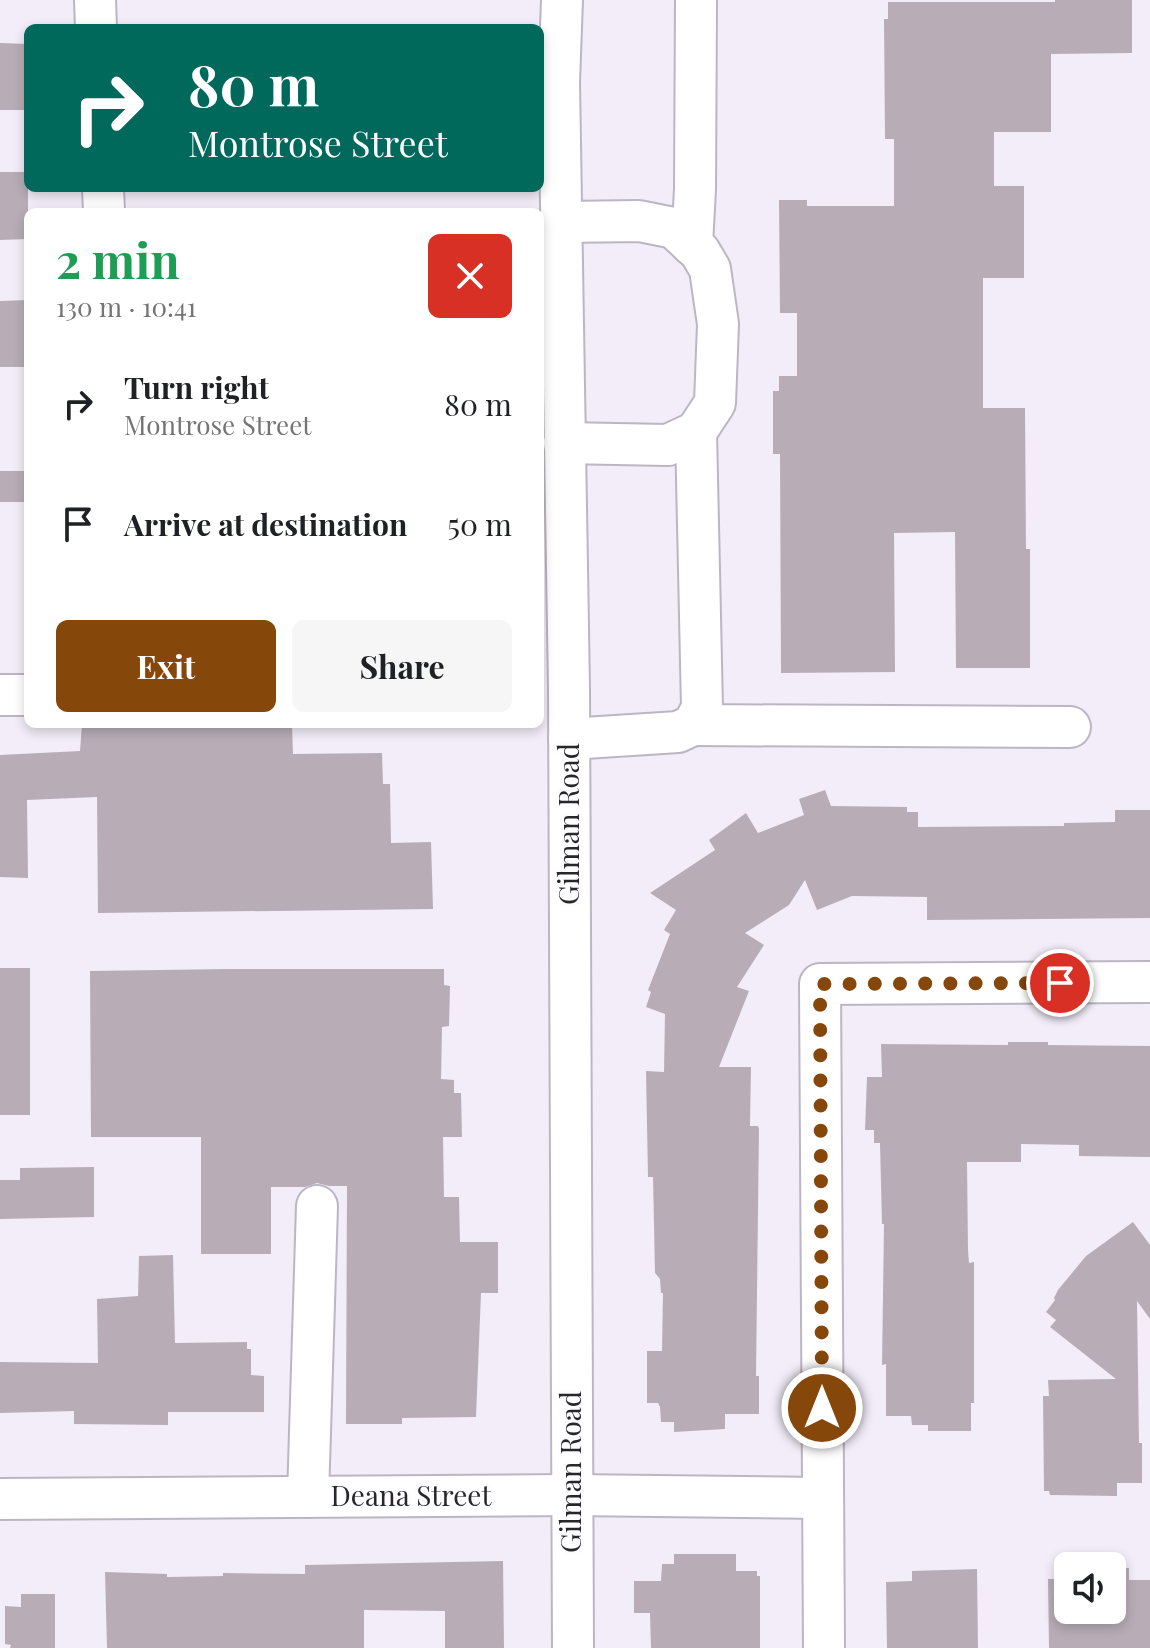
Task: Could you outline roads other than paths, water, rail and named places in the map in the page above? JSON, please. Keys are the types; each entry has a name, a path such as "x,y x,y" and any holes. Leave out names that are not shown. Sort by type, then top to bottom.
{"street":[{"path":"95,0 96,24"},
{"name":"Gilman Road","path":"562,0 559,82 564,443 552,538 569,739 573,1648"},
{"path":"692,245 696,0"},
{"path":"561,222 639,221 674,228 710,269 718,324 715,403 696,432 668,445 564,443"},
{"path":"693,725 702,708 696,432"},
{"path":"0,695 24,695"},
{"path":"569,739 678,732 693,725 1070,727"},
{"path":"824,1648 820,984 1150,982"},
{"path":"308,1497 317,1206"},
{"name":"Deana Street","path":"0,1499 571,1495 823,1498"}]}
